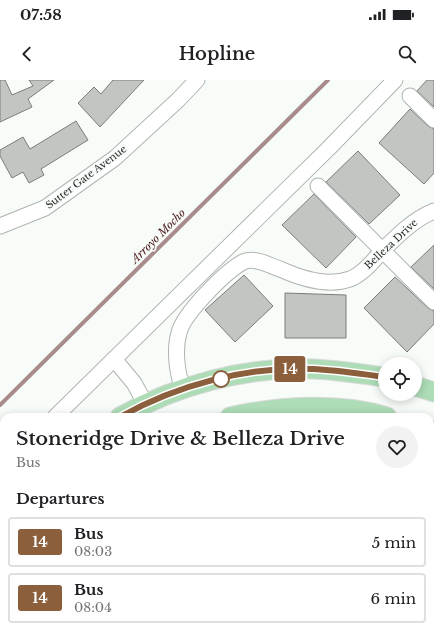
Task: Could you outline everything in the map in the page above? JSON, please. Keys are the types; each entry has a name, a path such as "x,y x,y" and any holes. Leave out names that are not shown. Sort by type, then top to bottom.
{"main road":[{"path":"129,413 183,389 212,381 277,370 313,369 378,376"},
{"path":"422,388 434,392"},
{"path":"249,413 307,407 374,413"}],"street":[{"name":"Sutter Gate Avenue","path":"0,226 45,208 115,158 178,100 197,80"},
{"path":"59,413 329,148 395,80"},
{"path":"410,96 434,120"},
{"path":"318,186 434,302"},
{"name":"Belleza Drive","path":"183,389 179,377 177,343 179,332 185,317 228,272 244,261 258,261 295,275 314,280 332,282 350,279 370,266 383,250 420,217 434,211"},
{"path":"114,358 134,383 146,405"}],"building":[{"path":"0,80 5,80 12,95 33,86 29,80 54,80 28,99 32,107 0,122"},
{"path":"113,80 144,80 100,127 78,103 94,87 101,94"},
{"path":"427,80 434,80 434,107 417,91"},
{"path":"410,109 428,126 434,129 434,173 424,184 379,143"},
{"path":"76,121 88,140 41,169 44,175 29,183 23,172 12,178 0,156 0,150 23,137 30,149"},
{"path":"358,151 400,195 369,224 326,182"},
{"path":"314,194 356,237 326,268 282,225"},
{"path":"434,245 434,289 411,267"},
{"path":"244,275 273,306 235,342 205,310"},
{"path":"395,277 428,308 434,311 434,324 407,352 364,308"},
{"path":"285,293 346,295 346,338 285,338"}],"waterway":[{"name":"Arroyo Mocho","path":"0,405 328,80"}],"bus line":[{"name":"14","path":"126,413 183,389 243,374 277,370 313,369 378,376"}]}
